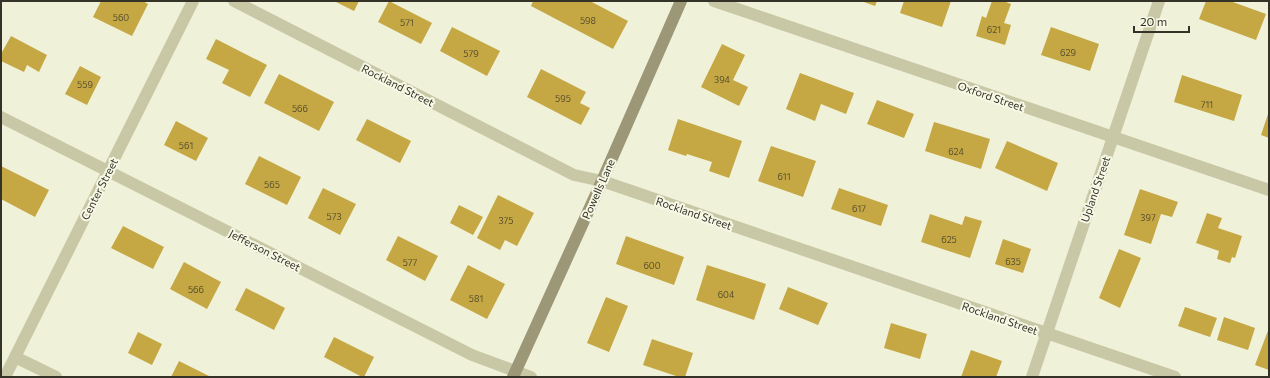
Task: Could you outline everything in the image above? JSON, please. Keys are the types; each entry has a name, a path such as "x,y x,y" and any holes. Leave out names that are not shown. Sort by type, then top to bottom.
{"street":[{"name":"Center Street","path":"5,377 193,1"},
{"name":"Rockland Street","path":"234,1 574,175 602,181 1175,377"},
{"name":"Powells Lane","path":"514,374 602,181 681,1"},
{"name":"Oxford Street","path":"714,1 1269,190"},
{"name":"Upland Street","path":"1032,377 1159,1"},
{"name":"Jefferson Street","path":"1,117 472,355 514,374 531,377"},
{"path":"16,357 56,377"}],"building":[{"path":"101,1 143,1 148,4 132,36 93,17"},
{"path":"334,1 359,1 354,11"},
{"path":"389,1 432,23 421,44 378,22"},
{"path":"533,1 590,1 628,21 613,49 531,6"},
{"path":"861,1 877,1 875,6"},
{"path":"904,1 951,1 942,27 900,13"},
{"path":"992,1 1003,1 1011,4 1004,23 1011,25 1005,45 976,36 982,16 986,18"},
{"path":"1206,1 1230,1 1266,14 1256,40 1199,19"},
{"path":"452,27 500,51 487,76 440,51"},
{"path":"1051,27 1099,44 1090,71 1041,55"},
{"path":"11,36 47,55 39,72 27,65 24,72 1,61 1,54"},
{"path":"216,39 267,65 250,97 222,83 229,70 206,59"},
{"path":"722,44 745,55 733,80 748,87 739,106 701,87"},
{"path":"80,66 101,77 87,105 65,94"},
{"path":"541,69 586,92 580,103 590,108 581,125 527,97"},
{"path":"800,73 854,93 846,114 821,104 815,121 786,109"},
{"path":"279,74 334,102 319,131 264,103"},
{"path":"1182,75 1242,95 1234,121 1174,102"},
{"path":"877,100 914,114 904,138 867,124"},
{"path":"1269,114 1269,138 1261,135"},
{"path":"367,119 411,141 400,163 356,140"},
{"path":"678,119 742,141 729,178 709,171 712,162 668,150"},
{"path":"176,121 208,138 196,161 164,145"},
{"path":"934,122 990,139 981,169 925,151"},
{"path":"1007,141 1058,163 1047,191 995,168"},
{"path":"771,146 816,161 803,197 758,181"},
{"path":"259,156 301,177 287,205 245,184"},
{"path":"1,166 49,190 35,217 1,199"},
{"path":"323,188 356,204 340,235 308,218"},
{"path":"839,188 888,205 881,226 831,209"},
{"path":"1140,189 1178,202 1172,217 1161,214 1151,244 1124,235"},
{"path":"498,195 534,213 517,246 505,240 500,250 477,238"},
{"path":"459,205 483,217 473,235 450,223"},
{"path":"1207,213 1222,218 1218,228 1242,236 1235,258 1232,257 1230,263 1217,259 1219,251 1196,243"},
{"path":"930,214 962,225 965,216 982,221 970,258 921,242"},
{"path":"123,226 164,247 153,269 111,248"},
{"path":"398,236 438,256 425,281 386,260"},
{"path":"626,236 684,257 674,285 616,264"},
{"path":"1003,239 1031,249 1023,273 995,264"},
{"path":"1119,249 1141,258 1120,308 1099,298"},
{"path":"184,262 221,282 207,309 170,289"},
{"path":"468,265 505,284 487,319 450,300"},
{"path":"707,265 766,284 754,320 696,300"},
{"path":"788,287 828,303 818,325 779,309"},
{"path":"246,288 285,308 274,330 235,310"},
{"path":"606,297 628,306 609,352 587,343"},
{"path":"1185,307 1217,318 1210,337 1178,326"},
{"path":"1224,317 1255,328 1248,350 1217,340"},
{"path":"891,323 927,334 920,359 884,348"},
{"path":"1269,328 1269,370 1255,365"},
{"path":"138,332 162,344 152,365 128,353"},
{"path":"334,337 374,357 364,377 324,357"},
{"path":"652,339 693,353 685,377 679,377 643,365"},
{"path":"971,350 1002,361 996,377 961,377"},
{"path":"179,361 211,377 171,377"}]}
